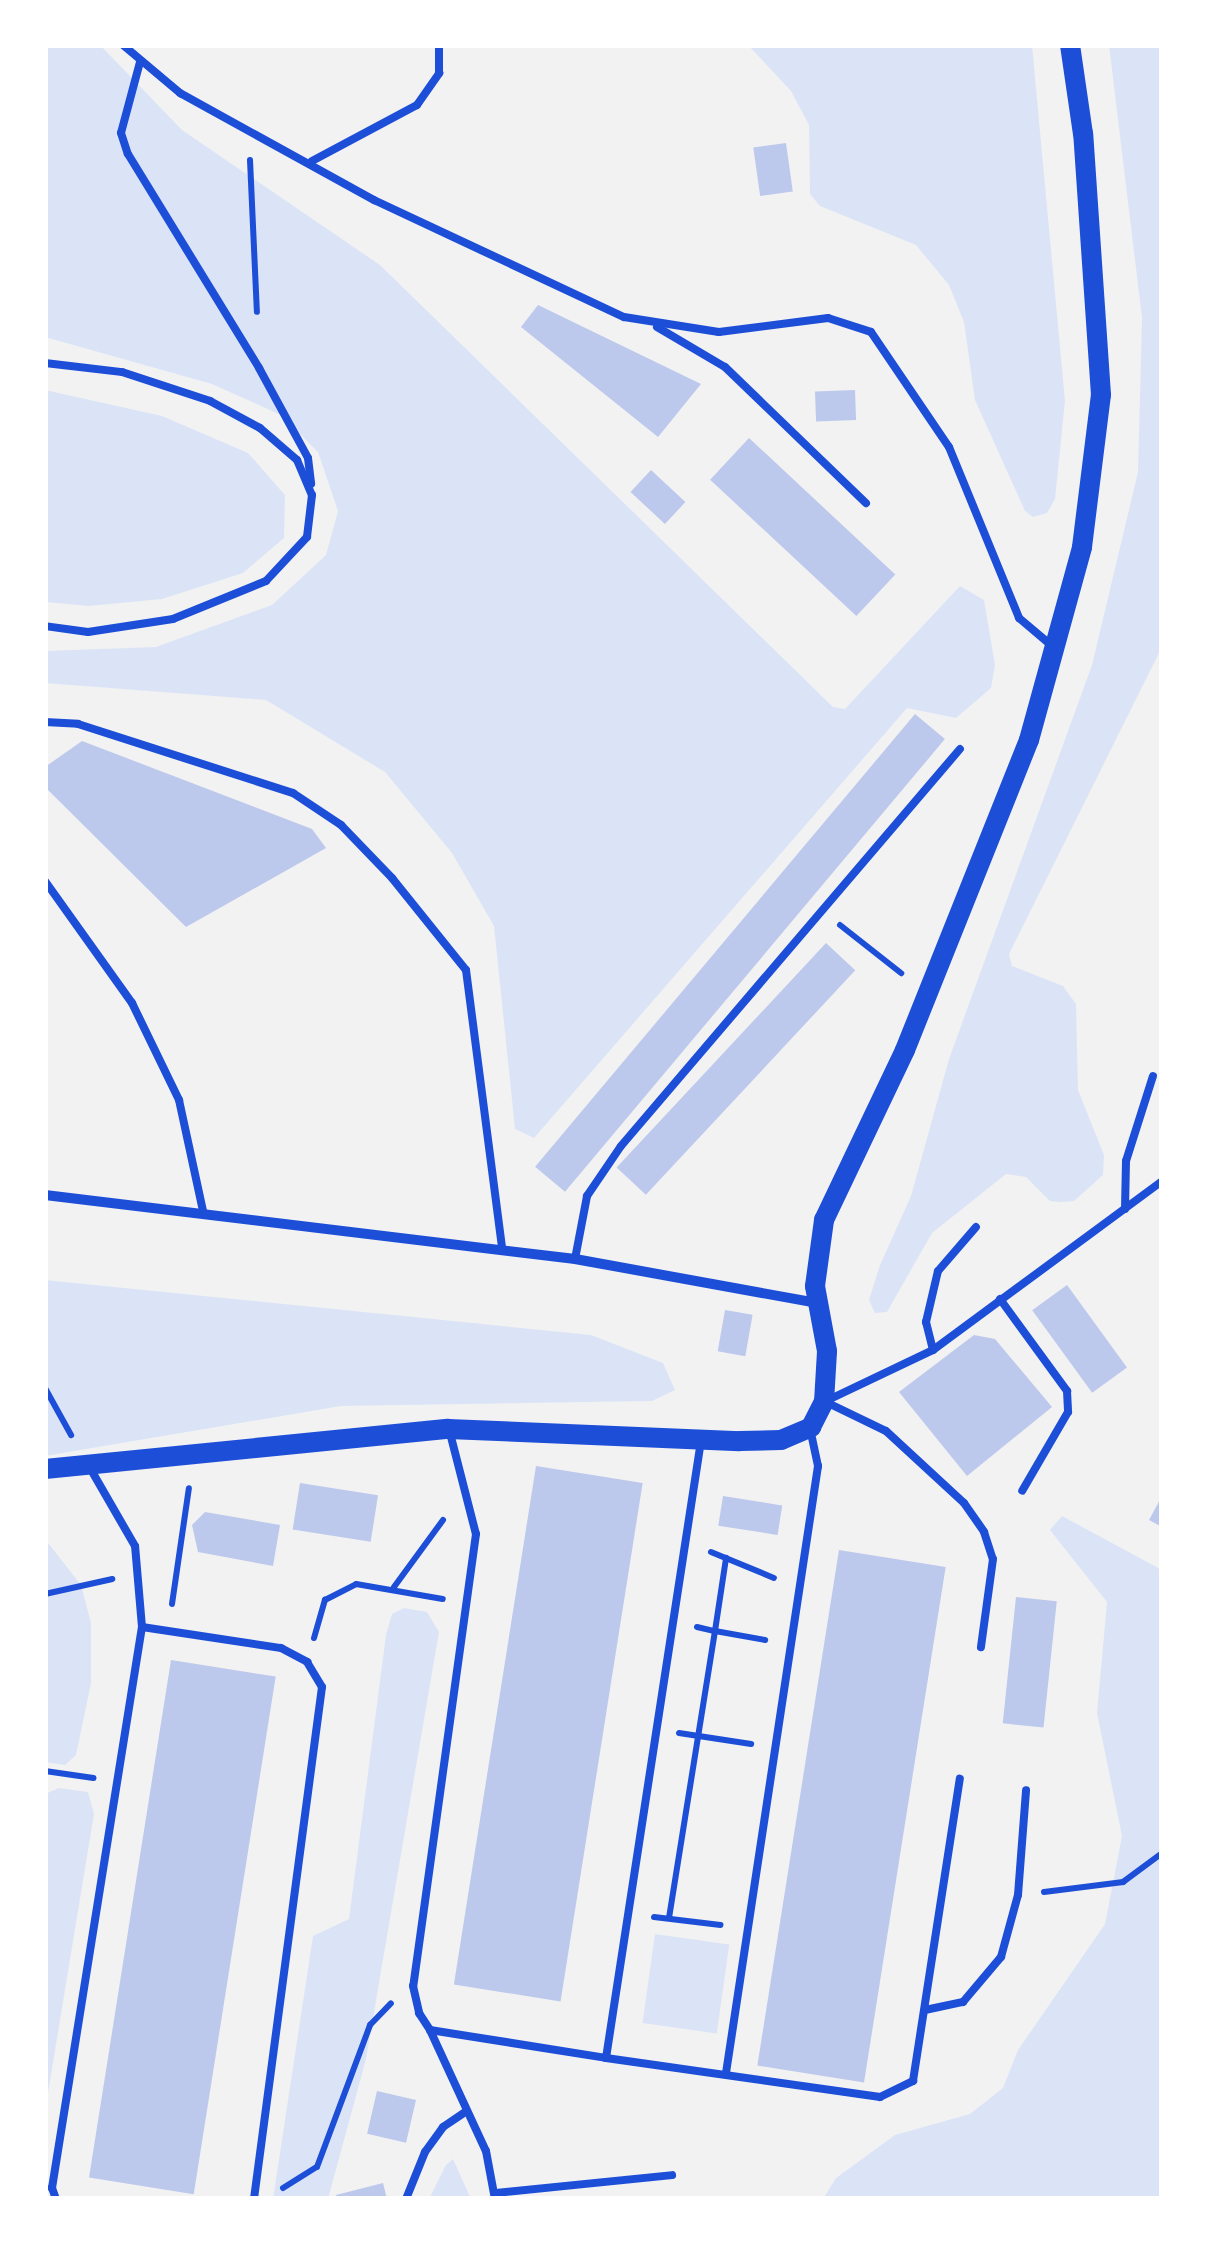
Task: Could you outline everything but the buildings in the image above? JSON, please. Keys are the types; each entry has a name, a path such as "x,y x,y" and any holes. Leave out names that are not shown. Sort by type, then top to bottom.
{"main road":[{"path":"45,1469 448,1429 782,1440 810,1428 824,1402 827,1351 816,1265 824,1220 927,993 1058,651 1097,462 1100,395 1083,134 1070,45"}],"street":[{"path":"45,1195 203,1211 575,1259 819,1303"}],"lane":[{"path":"123,45 180,93 312,161 374,200 516,269 653,325 726,366 866,503"},
{"path":"312,161 417,104 438,73 439,45"},
{"path":"45,626 88,632 173,619 266,581 307,537 312,496 308,458 259,368 128,154 121,133 140,62"},
{"path":"653,325 719,332 828,318 871,332 949,448 1019,618 1058,651"},
{"path":"45,363 122,372 210,401 260,428 297,460 312,496"},
{"path":"45,722 78,724 292,794 341,825 392,878 466,970 502,1249"},
{"path":"575,1259 586,1196 620,1146 960,749"},
{"path":"45,882 68,907 148,1035 179,1100 203,1211"},
{"path":"1124,1209 1126,1161 1152,1076"},
{"path":"824,1402 933,1350 1162,1182"},
{"path":"933,1350 926,1322 938,1271 976,1227"},
{"path":"1000,1300 1067,1391 1068,1412 1022,1490"},
{"path":"824,1402 886,1430 964,1502 984,1532 993,1560 981,1646"},
{"path":"726,2072 818,1466 810,1428"},
{"path":"448,1429 476,1534 413,1986 465,2112 486,2151 496,2196 672,2175"},
{"path":"606,2058 676,1624 701,1438"},
{"path":"56,2199 52,2188 142,1628 135,1546 88,1464"},
{"path":"142,1628 280,1648 306,1662 322,1687 254,2199"},
{"path":"430,2030 880,2098 912,2080 960,1779"},
{"path":"925,2010 963,2002 988,1980 1012,1934 1026,1790"},
{"path":"406,2199 425,2152 443,2127 465,2112"}],"path":[{"path":"248,129 259,368"},
{"path":"823,912 927,993"},
{"path":"45,1388 88,1464"},
{"path":"168,1630 192,1452"},
{"path":"394,1588 466,1486"},
{"path":"687,1542 799,1588"},
{"path":"669,1918 726,1558"},
{"path":"45,1594 94,1580 139,1578"},
{"path":"306,1662 325,1600 356,1584 394,1588 468,1606"},
{"path":"676,1624 791,1645"},
{"path":"658,1728 775,1748"},
{"path":"45,1771 117,1782"},
{"path":"1018,1895 1123,1882 1162,1853"},
{"path":"628,1914 746,1929"},
{"path":"275,2192 317,2167 370,2026 413,1986"}],"shaded area":[{"path":"45,45 100,45 182,130 380,265 833,707 845,709 960,586 984,600 995,665 991,688 956,718 907,708 534,1138 515,1129 494,926 452,853 385,772 266,700 45,683 45,651 156,647 272,605 326,555 338,511 318,452 281,415 212,384 45,337"},
{"path":"748,45 1032,45 1065,401 1055,499 1047,513 1033,517 1025,511 975,400 964,322 949,285 916,245 820,206 810,194 809,125 791,91"},
{"path":"1109,45 1162,45 1162,647 1009,954 1012,966 1063,986 1076,1004 1078,1090 1104,1155 1103,1175 1074,1201 1060,1202 1050,1201 1026,1177 1006,1174 932,1233 887,1312 875,1313 869,1300 880,1265 911,1196 949,1059 1092,665 1138,472 1142,318"},
{"path":"45,390 162,416 248,453 285,495 284,538 243,573 162,599 89,606 45,602"},
{"path":"45,1280 591,1335 663,1363 675,1390 652,1401 341,1406 45,1456"},
{"path":"1062,1516 1162,1570 1162,2199 823,2199 836,2178 895,2135 970,2114 1003,2088 1018,2050 1105,1924 1122,1836 1097,1713 1107,1602 1050,1530"},
{"path":"45,1539 81,1585 91,1623 91,1683 76,1755 65,1765 45,1762"},
{"path":"404,1608 427,1612 439,1632 366,2059 328,2199 273,2199 313,1936 349,1919 386,1635 392,1614"},
{"path":"59,1788 88,1792 94,1814 45,2111 45,1794"},
{"path":"655,1934 729,1944 717,2034 642,2023"},
{"path":"453,2159 471,2199 429,2199 446,2165"}]}
